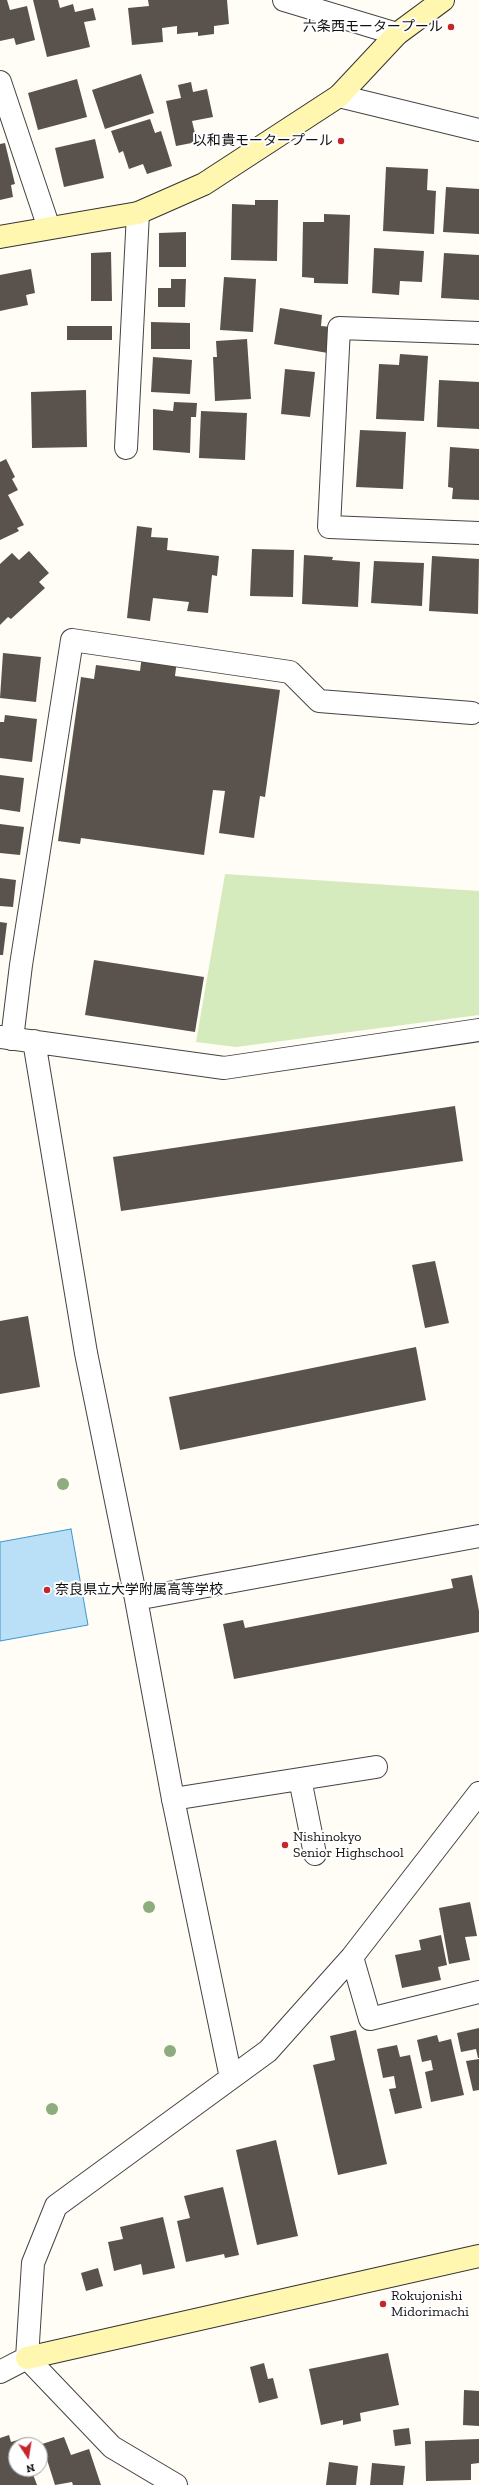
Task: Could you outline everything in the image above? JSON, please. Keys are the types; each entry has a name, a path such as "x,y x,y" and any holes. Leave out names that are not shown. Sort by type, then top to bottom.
{"street":[{"path":"284,0 397,34"},
{"path":"0,237 138,213 204,184 339,96 397,34 443,0"},
{"path":"0,82 49,228"},
{"path":"339,96 479,130"},
{"path":"126,448 138,213"},
{"path":"479,333 339,328 329,526 479,533"},
{"path":"472,713 319,701 290,672 72,640 21,965 6,1038 224,1068 479,1030"},
{"path":"34,1041 86,1353 136,1598 173,1799 231,2078"},
{"path":"136,1598 479,1536"},
{"path":"173,1799 376,1767"},
{"path":"300,1779 316,1854"},
{"path":"167,2482 112,2447 27,2358 33,2263 56,2206 268,2051 352,1957 478,1797"},
{"path":"352,1957 370,2019 479,1992"},
{"path":"0,2372 27,2358 479,2256"}],"green space":[{"path":"225,874 479,891 479,1015 236,1047 196,1042"}],"water":[{"path":"71,1529 88,1625 0,1641 0,1542"}],"building":[{"path":"0,0 7,0 10,10 27,6 35,40 16,45 14,38 0,41"},
{"path":"33,0 58,0 60,8 73,4 75,12 93,8 96,20 84,22 90,47 47,57"},
{"path":"148,0 227,0 229,24 214,26 214,34 198,36 198,32 177,34 177,26 162,28 163,42 132,45 128,8 149,6"},
{"path":"141,74 154,113 105,129 92,90"},
{"path":"77,79 87,117 38,130 28,93"},
{"path":"191,82 193,92 207,89 213,117 192,121 197,142 176,146 166,101 181,98 178,85"},
{"path":"150,119 155,133 161,131 172,166 147,174 143,164 129,169 123,151 119,153 111,131"},
{"path":"95,139 104,178 64,187 55,148"},
{"path":"5,143 15,184 11,185 13,197 0,200 0,144"},
{"path":"386,167 428,169 427,190 436,191 434,234 383,231"},
{"path":"446,187 479,189 479,234 443,232"},
{"path":"255,200 278,200 277,261 231,260 232,204 255,205"},
{"path":"324,214 350,215 348,284 314,283 314,278 302,277 303,222 324,222"},
{"path":"186,232 186,267 159,267 159,233"},
{"path":"374,248 424,251 422,282 400,281 399,295 372,293"},
{"path":"111,252 112,301 91,301 91,253"},
{"path":"444,253 479,255 479,300 441,298"},
{"path":"31,269 35,293 26,295 28,305 0,311 0,275"},
{"path":"224,277 256,279 253,332 220,330"},
{"path":"171,279 186,279 185,307 158,307 158,288 171,288"},
{"path":"280,308 322,315 321,326 332,327 328,353 274,344"},
{"path":"151,322 190,323 190,349 151,349"},
{"path":"67,326 112,326 112,340 67,340"},
{"path":"247,339 251,399 215,401 213,357 217,357 216,341"},
{"path":"400,354 428,356 424,421 376,419 379,364 399,365"},
{"path":"153,357 192,360 190,394 151,392"},
{"path":"285,369 315,372 310,417 281,414"},
{"path":"439,380 479,382 479,429 437,427"},
{"path":"86,390 87,447 32,448 31,392"},
{"path":"174,402 197,403 196,417 191,417 190,453 153,450 153,409 173,411"},
{"path":"201,411 247,413 245,460 199,458"},
{"path":"360,430 406,432 403,489 356,487"},
{"path":"450,447 479,449 479,500 452,499 453,488 448,487"},
{"path":"6,459 15,477 12,479 18,490 8,495 24,525 17,528 19,531 0,540 0,462"},
{"path":"137,526 152,528 151,537 168,538 167,550 219,556 217,576 212,575 208,613 187,611 189,602 153,598 150,621 127,618"},
{"path":"252,549 294,550 293,597 250,596"},
{"path":"29,551 49,573 39,582 45,588 11,619 8,617 0,625 0,564 12,553 19,560"},
{"path":"304,555 333,557 332,560 360,562 358,607 302,604"},
{"path":"432,556 479,559 478,614 429,611"},
{"path":"374,561 424,563 422,606 371,603"},
{"path":"144,640 179,645 175,676 280,690 265,797 260,796 254,838 219,833 225,791 213,790 204,855 81,838 80,844 58,841 81,677 94,679 96,665 140,671"},
{"path":"3,653 41,657 36,702 0,698"},
{"path":"5,715 37,719 32,762 0,758 0,722 4,722"},
{"path":"0,775 24,778 20,812 0,809"},
{"path":"0,824 24,827 20,855 0,853"},
{"path":"0,878 16,880 13,907 0,906"},
{"path":"0,922 7,923 3,955 0,955"},
{"path":"94,960 204,977 195,1032 85,1015"},
{"path":"455,1106 463,1161 121,1211 113,1157"},
{"path":"435,1261 449,1323 425,1328 412,1265"},
{"path":"28,1316 40,1387 0,1394 0,1321"},
{"path":"416,1347 426,1400 180,1450 169,1397"},
{"path":"472,1575 479,1611 479,1632 234,1679 223,1624 243,1620 245,1628 453,1588 451,1579"},
{"path":"470,1902 477,1936 465,1937 470,1960 449,1964 439,1908"},
{"path":"441,1935 447,1965 438,1967 441,1980 402,1988 395,1955 421,1950 419,1940"},
{"path":"479,2028 478,2058 476,2049 461,2052 457,2033"},
{"path":"356,2030 387,2164 338,2175 313,2065 335,2060 330,2036"},
{"path":"437,2035 439,2042 451,2039 464,2095 431,2102 425,2072 433,2070 431,2060 422,2062 417,2040"},
{"path":"397,2045 400,2057 410,2055 422,2108 395,2114 389,2089 396,2088 394,2076 383,2078 377,2049"},
{"path":"479,2059 479,2090 473,2091 466,2061"},
{"path":"276,2140 298,2236 257,2245 236,2150"},
{"path":"223,2187 239,2255 225,2258 224,2254 186,2262 177,2221 190,2218 184,2196"},
{"path":"163,2217 175,2268 143,2275 141,2264 114,2271 108,2242 123,2239 120,2227"},
{"path":"98,2268 103,2286 86,2291 81,2273"},
{"path":"388,2353 399,2405 360,2413 361,2421 343,2425 343,2420 321,2425 309,2369"},
{"path":"264,2363 268,2379 273,2378 278,2398 259,2403 250,2367"},
{"path":"464,2390 479,2391 479,2426 463,2425"},
{"path":"409,2428 411,2444 395,2446 393,2430"},
{"path":"9,2435 10,2437 8,2437 8,2477 34,2477 37,2485 0,2485 0,2438"},
{"path":"64,2437 71,2455 89,2449 101,2485 73,2485 72,2482 55,2485 48,2463 48,2442"},
{"path":"479,2439 479,2463 471,2464 471,2480 426,2481 425,2441"},
{"path":"329,2462 358,2466 356,2485 326,2485"},
{"path":"372,2463 405,2466 403,2485 370,2485"}],"place":[{"name":"六条西モータープール","path":"451,27"},
{"name":"以和貴モータープール","path":"341,141"},
{"name":"奈良県立大学附属高等学校","path":"47,1590"},
{"name":"Nishinokyo Senior Highschool","path":"285,1845"},
{"name":"Rokujonishi Midorimachi","path":"383,2304"}]}
